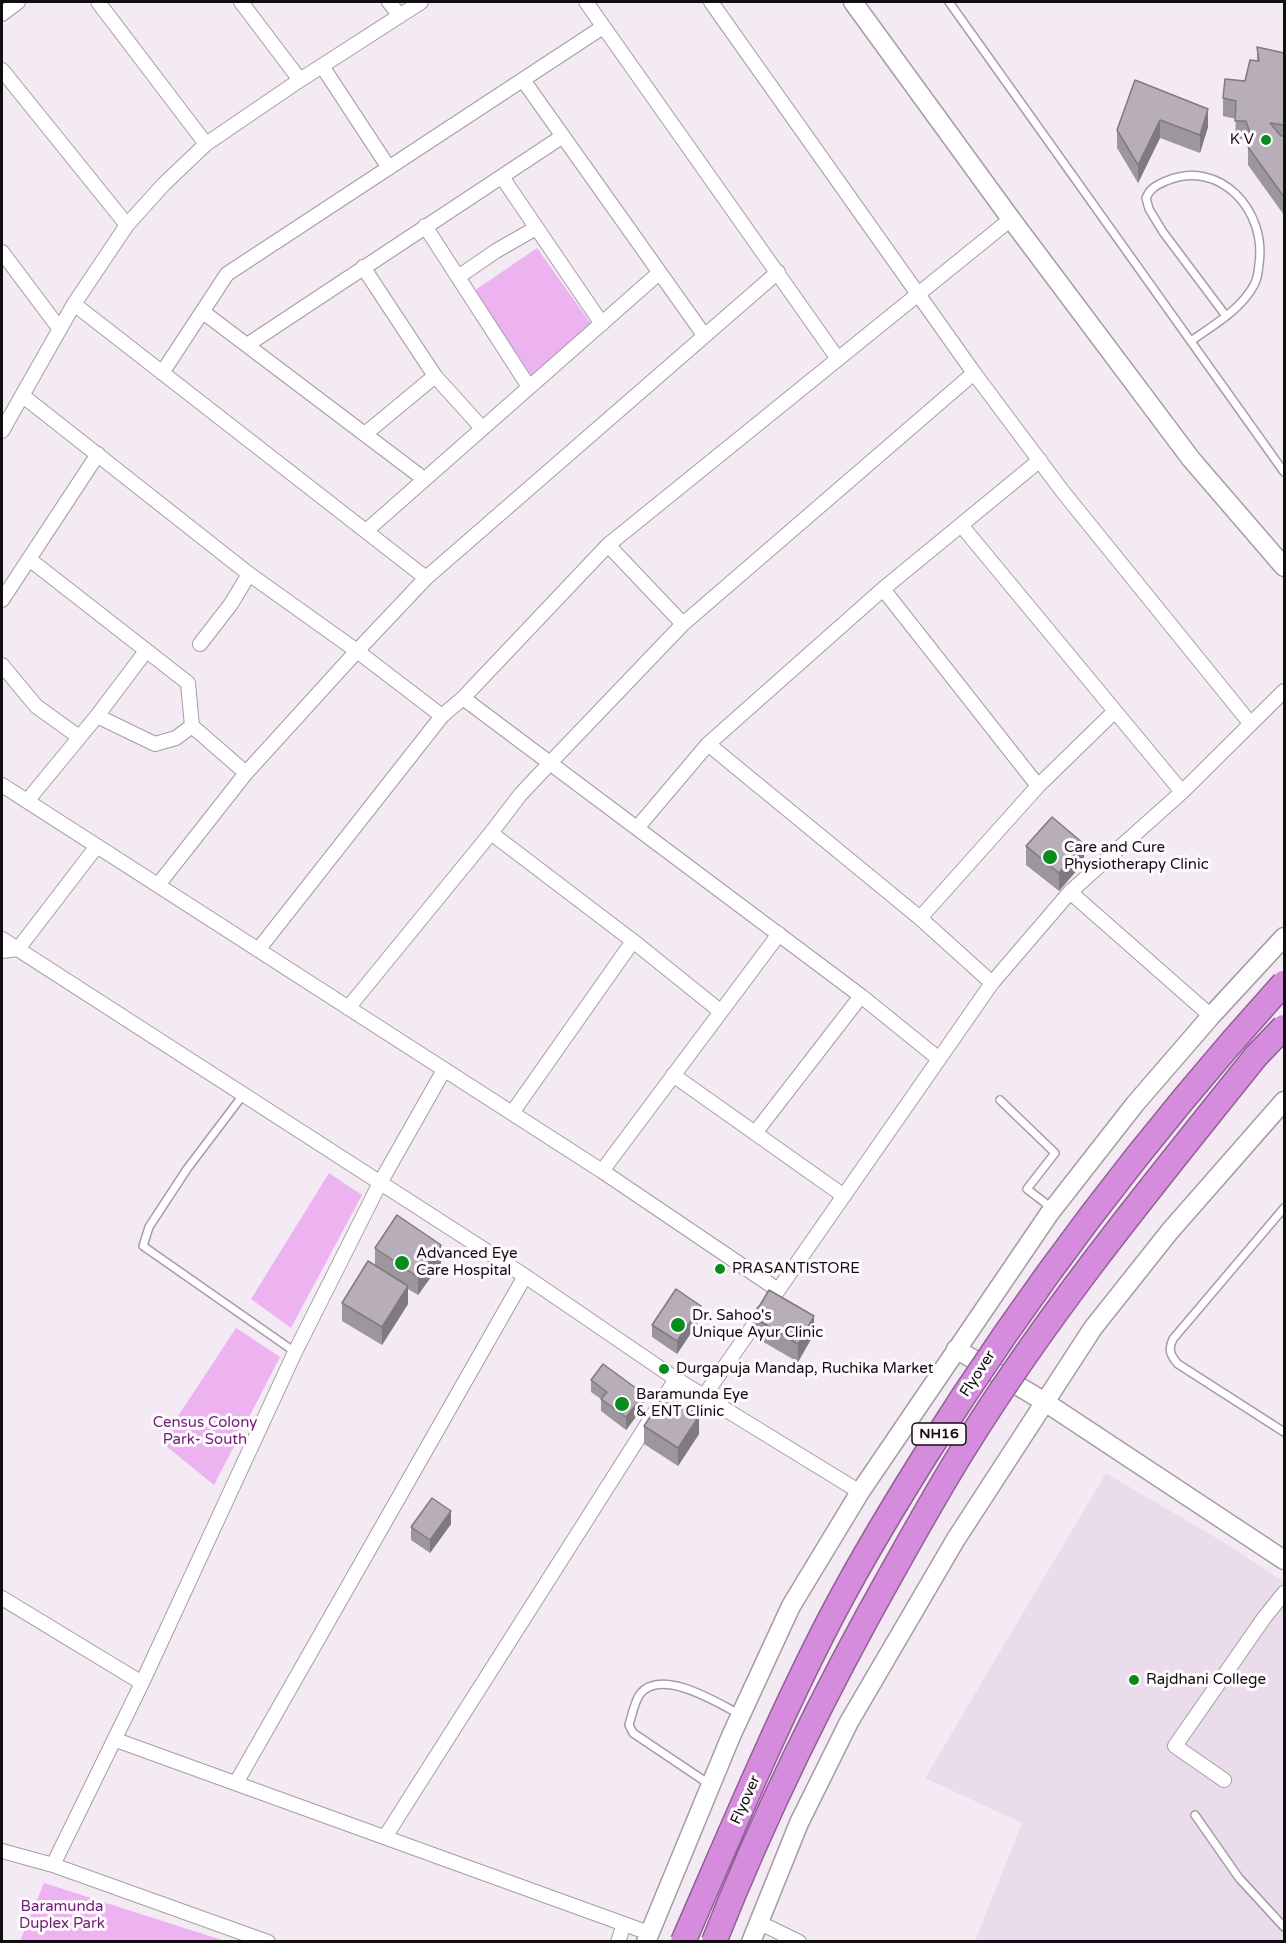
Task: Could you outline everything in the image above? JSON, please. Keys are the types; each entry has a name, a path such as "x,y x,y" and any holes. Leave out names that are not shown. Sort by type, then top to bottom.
{"highway":[{"name":"Flyover","path":"683,1941 773,1739 826,1628 890,1513 954,1409 1075,1234 1155,1132 1284,983"},
{"name":"Flyover","path":"714,1941 744,1864 849,1647 968,1442 1029,1351 1097,1257 1256,1056 1284,1027"}],"street":[{"path":"2,14 18,2"},
{"path":"98,2 206,144"},
{"path":"242,2 300,80"},
{"path":"389,2 400,16"},
{"path":"2,431 74,304 127,225 164,184 206,144 421,2"},
{"path":"586,2 838,359"},
{"path":"711,2 974,373 1063,492 1250,723"},
{"path":"853,2 1011,219 1191,459 1284,567"},
{"path":"162,373 227,274 603,27"},
{"path":"322,66 390,168"},
{"path":"2,70 127,225"},
{"path":"523,80 704,335"},
{"path":"247,345 563,136"},
{"path":"502,177 602,324"},
{"path":"258,950 442,716 463,698 608,545 1011,219"},
{"path":"426,226 529,387"},
{"path":"458,277 496,251 536,228"},
{"path":"2,252 59,328"},
{"path":"363,267 435,376 482,428"},
{"path":"158,885 246,773 426,578 778,272"},
{"path":"366,531 659,273"},
{"path":"74,304 426,578"},
{"path":"203,312 424,479"},
{"path":"348,1008 520,795 683,624 974,373"},
{"path":"365,434 435,376"},
{"path":"23,396 249,574 357,651 442,716"},
{"path":"2,600 9,585 98,454"},
{"path":"637,828 708,744 883,589 1040,460"},
{"path":"961,525 1182,792"},
{"path":"608,545 683,624"},
{"path":"29,558 188,683 192,726 246,773"},
{"path":"200,644 231,604 249,574"},
{"path":"883,589 1038,786"},
{"path":"27,801 97,716 146,651"},
{"path":"2,665 36,706 79,737"},
{"path":"704,1396 992,983 1070,892 1182,792 1284,691"},
{"path":"463,698 861,996 939,1059"},
{"path":"921,918 1038,786 1115,711"},
{"path":"97,716 155,744 176,738 192,726"},
{"path":"708,744 921,918 992,983"},
{"path":"2,785 602,1171 778,1290"},
{"path":"491,832 720,1011"},
{"path":"2,951 18,949 97,846"},
{"path":"1070,892 1211,1016"},
{"path":"602,1171 779,934"},
{"path":"116,1740 624,1924 648,1937 741,1715 791,1606 860,1492 1053,1209 1135,1104 1211,1016 1284,937"},
{"path":"2,939 525,1276 676,1379 860,1492"},
{"path":"512,1113 633,941"},
{"path":"755,1133 861,996"},
{"path":"52,1865 116,1740 295,1352 380,1183 444,1070"},
{"path":"673,1075 844,1196"},
{"path":"751,1941 799,1823 849,1722 956,1539 1093,1328 1170,1231 1284,1101"},
{"path":"236,1783 525,1276"},
{"path":"956,1349 1045,1402 1284,1560"},
{"path":"385,1837 676,1379"},
{"path":"1224,1780 1175,1746 1284,1593"},
{"path":"2,1598 142,1683"},
{"path":"2,1851 52,1865 268,1941"},
{"path":"758,1922 799,1941"},
{"path":"618,1941 624,1924"}],"lane":[{"path":"950,2 1284,472"},
{"path":"1191,341 1226,316 1235,309 1251,291 1258,274 1261,256 1258,233 1250,210 1238,194 1203,177 1180,175 1155,186 1146,198 1149,209 1226,316"},
{"path":"243,1095 180,1178 148,1227 143,1246 295,1352"},
{"path":"1000,1100 1055,1153 1027,1189 1053,1209"},
{"path":"1284,1208 1173,1338 1170,1348 1170,1354 1178,1364 1284,1432"},
{"path":"711,1785 633,1733 629,1725 634,1708 641,1693 650,1688 669,1685 678,1686 712,1700 741,1715"},
{"path":"1195,1815 1239,1878 1284,1927"}],"shaded area":[{"name":"Rajdhani College","path":"1106,1473 1233,1548 1284,1582 1284,1941 975,1941 1022,1823 925,1778"}],"green space":[{"path":"537,248 592,325 531,375 474,291"},
{"path":"329,1173 362,1195 291,1328 251,1299"},
{"name":"Census Colony Park- South","path":"236,1328 280,1357 214,1485 161,1442"},
{"name":"Baramunda Duplex Park","path":"44,1883 225,1941 20,1941"}],"building":[{"name":"K V","path":"1257,47 1284,53 1284,125 1270,123 1281,136 1284,136 1284,197 1248,147 1250,133 1246,121 1235,121 1236,101 1223,98 1225,79 1245,81 1250,60 1259,61"},
{"path":"1135,80 1208,109 1200,135 1160,120 1138,165 1117,130"},
{"path":"1052,817 1084,844 1059,873 1026,846"},
{"path":"397,1215 441,1245 418,1277 375,1248"},
{"path":"368,1261 408,1286 382,1327 342,1303"},
{"path":"676,1289 701,1306 677,1341 652,1325"},
{"path":"769,1290 814,1316 798,1344 753,1317"},
{"path":"603,1364 644,1394 626,1417 601,1399 607,1392 591,1380"},
{"path":"665,1394 699,1416 678,1448 644,1426"},
{"path":"432,1498 451,1511 430,1540 411,1527"}],"place":[{"name":"K V","path":"1266,140"},
{"name":"Care and Cure Physiotherapy Clinic","path":"1050,857"},
{"name":"Advanced Eye Care Hospital","path":"402,1263"},
{"name":"PRASANTISTORE","path":"720,1269"},
{"name":"Dr. Sahoo's Unique Ayur Clinic","path":"678,1325"},
{"name":"Durgapuja Mandap, Ruchika Market","path":"664,1369"},
{"name":"Baramunda Eye & ENT Clinic","path":"622,1404"},
{"name":"Rajdhani College","path":"1134,1680"}]}
